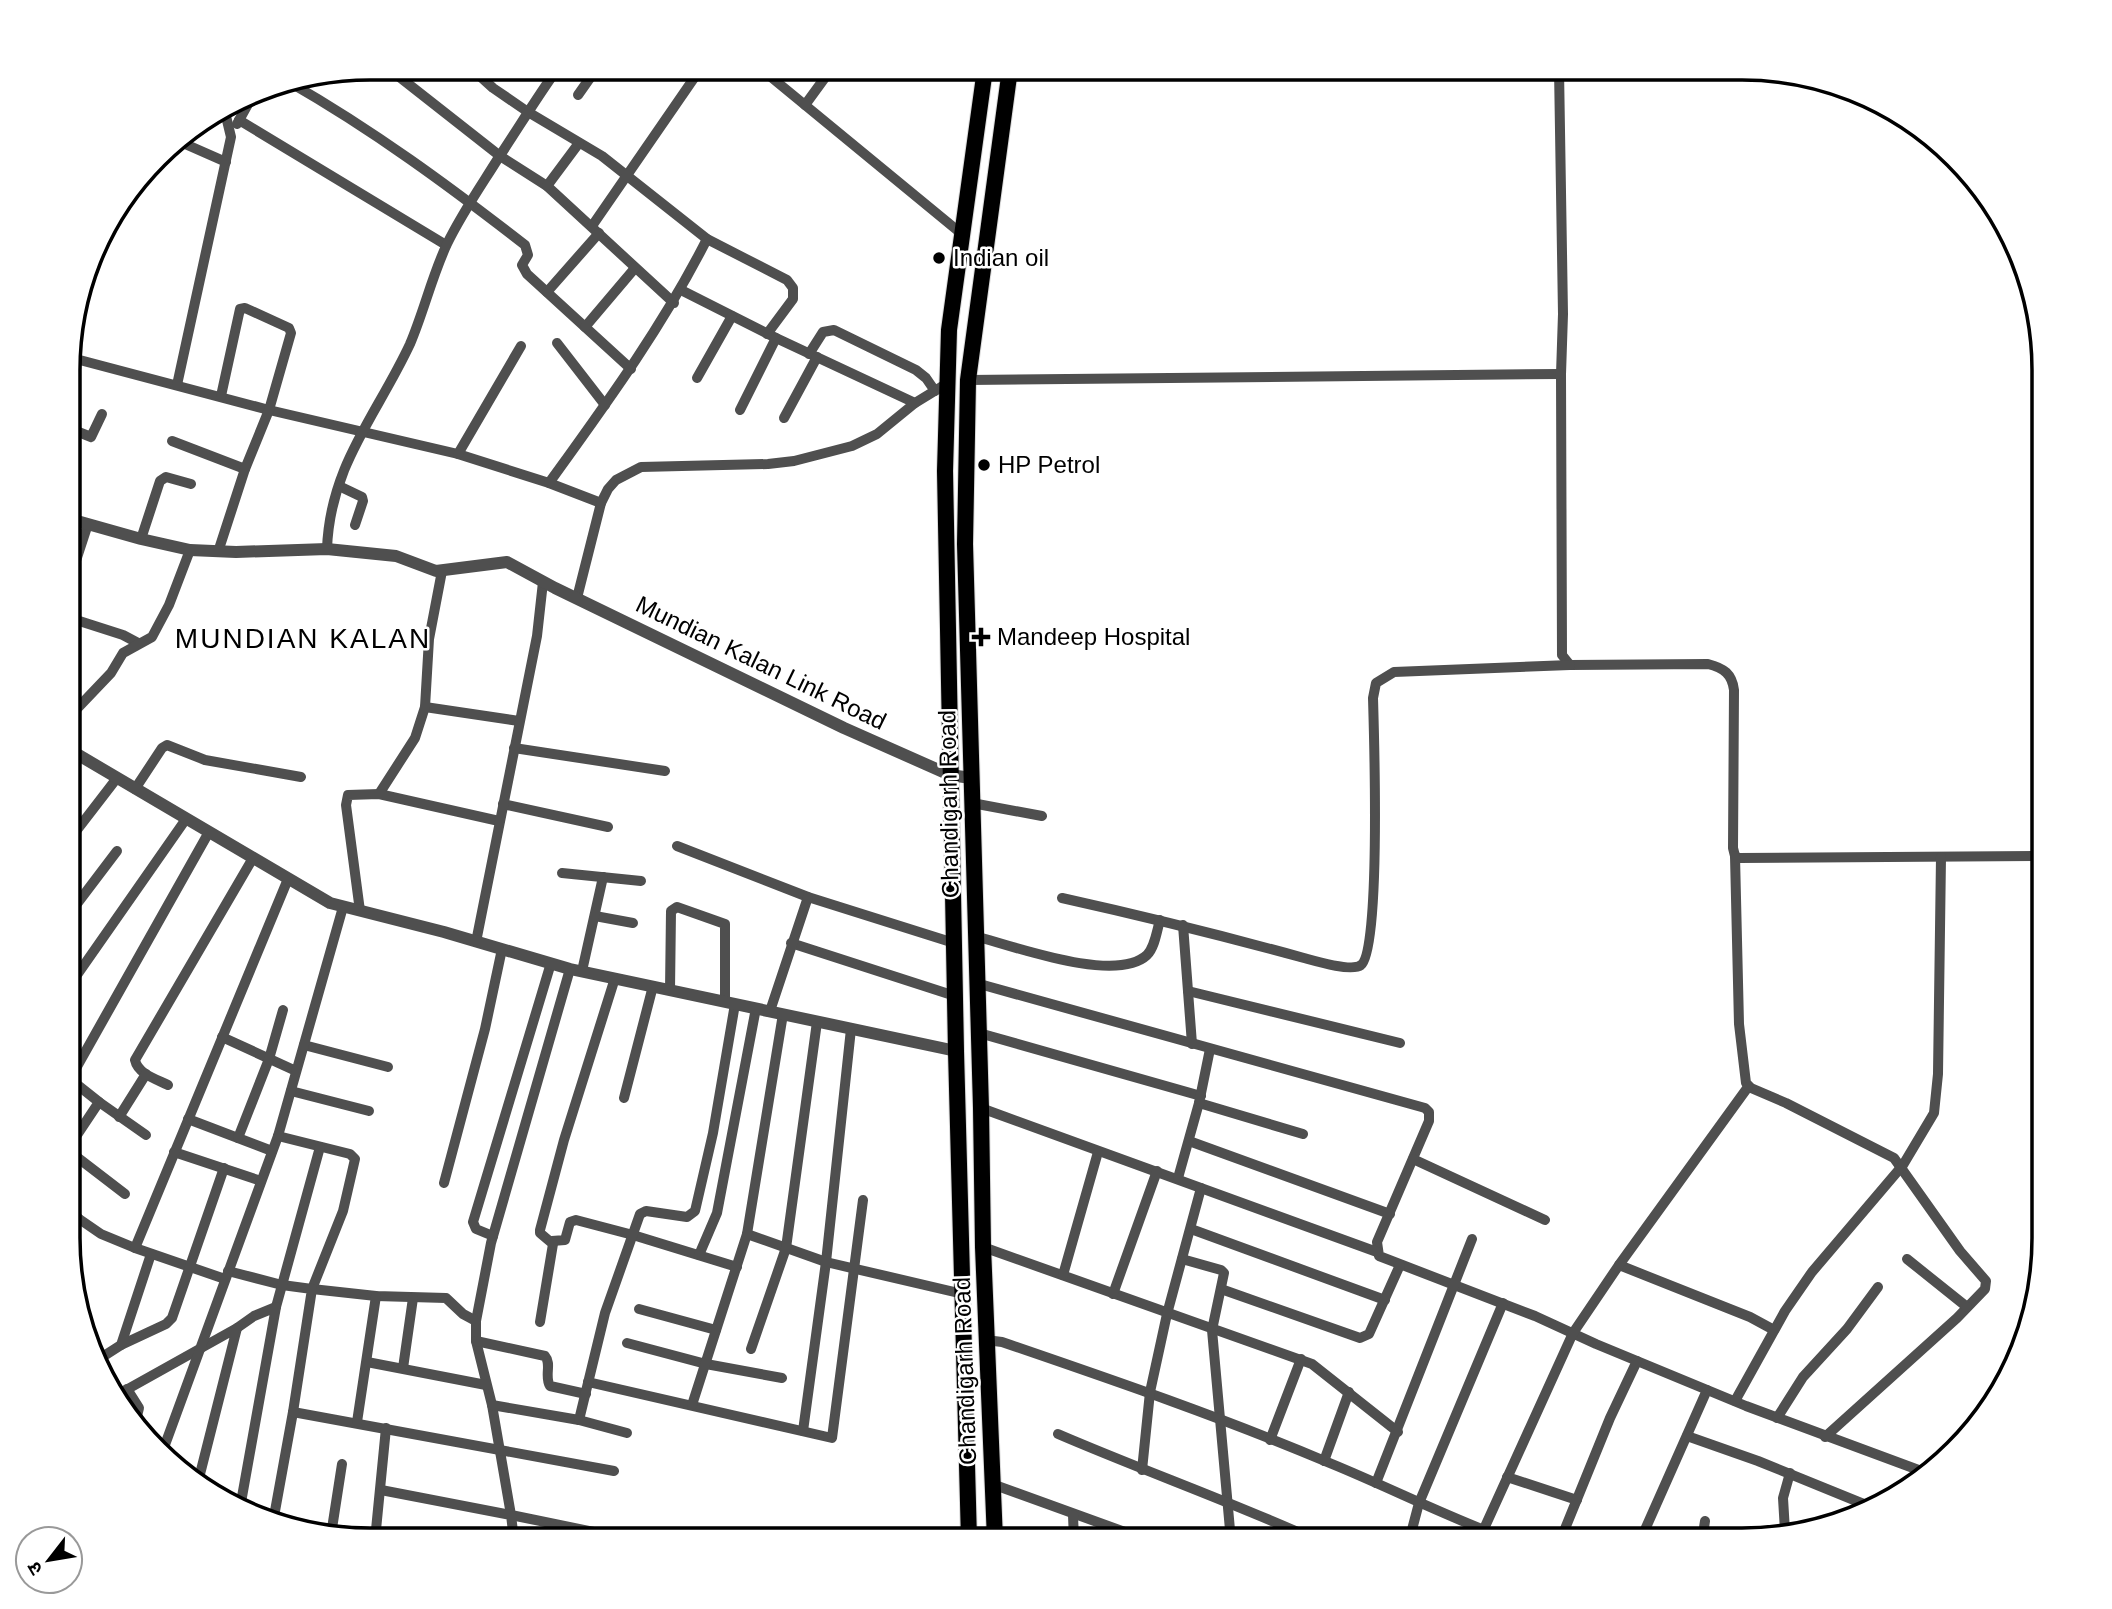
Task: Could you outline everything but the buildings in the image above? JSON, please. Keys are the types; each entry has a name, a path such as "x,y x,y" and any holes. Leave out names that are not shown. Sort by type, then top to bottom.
{"main road":[{"name":"Chandigarh Road","path":"969,1528 941,388 984,80"},
{"name":"Chandigarh Road","path":"994,1528 982,1247 981,1108 965,544 968,380 1009,80"}],"street":[{"path":"403,80 500,156 548,187 674,303"},
{"path":"488,80 528,112 628,175 707,239 787,280 793,288 793,299 771,336 740,410"},
{"path":"327,549 328,527 339,486 361,431 410,344 446,245 470,202 550,80"},
{"path":"578,95 589,80"},
{"path":"547,292 595,229 628,175 693,80"},
{"path":"774,80 963,235"},
{"path":"805,106 823,80"},
{"path":"1559,80 1563,314 1560,647 1562,655 1570,665"},
{"path":"300,89 387,141 525,246 528,255 523,269 631,369"},
{"path":"177,385 231,137 245,109"},
{"path":"226,118 231,137"},
{"path":"239,120 446,245"},
{"path":"548,187 579,143"},
{"path":"187,146 226,162"},
{"path":"549,483 631,369 674,303 707,239"},
{"path":"585,327 635,268"},
{"path":"681,290 771,336 915,403"},
{"path":"218,552 245,469 269,410 291,333 286,325 245,308 238,311 221,396"},
{"path":"697,379 732,316"},
{"path":"577,598 601,503 612,484 634,469 768,464 833,452 877,434 915,403 941,388 916,370 834,330 823,332 784,418"},
{"path":"557,344 605,405"},
{"path":"458,454 521,346"},
{"path":"81,360 269,410 458,454 601,503"},
{"path":"968,380 1561,374"},
{"path":"80,433 91,437 102,414"},
{"path":"172,441 245,469"},
{"path":"141,539 160,481 166,477 191,484"},
{"path":"339,486 362,497 355,525"},
{"path":"80,522 190,550 218,552 327,549 396,556 432,570 442,570 429,639 425,707 415,738 379,794"},
{"path":"80,548 88,524"},
{"path":"80,706 111,673 123,653 152,637 169,605 190,550"},
{"name":"Mundian Kalan Link Road","path":"442,570 507,562 844,728 950,775 971,778"},
{"path":"476,942 519,721 549,585"},
{"path":"80,621 138,643"},
{"path":"1062,898 1183,925 1317,962 1354,968 1360,966 1368,949 1374,883 1373,698 1376,683 1394,672 1570,665 1708,664 1720,667 1733,680 1734,690 1733,848 1739,1024 1744,1077 1748,1087 1892,1157 1960,1251 1986,1281 1985,1289 1967,1307 1825,1437"},
{"path":"425,707 519,721"},
{"path":"135,789 162,748 167,746 205,760 301,777"},
{"path":"514,748 664,772"},
{"path":"80,756 319,898 343,907 444,932 576,970 956,1051"},
{"path":"80,825 117,778"},
{"path":"360,911 346,798 351,794 379,794 499,821"},
{"path":"972,803 1042,816"},
{"path":"503,804 608,827"},
{"path":"80,969 186,819"},
{"path":"80,1061 209,832"},
{"path":"677,846 808,897 954,943"},
{"path":"80,900 117,851"},
{"path":"1735,856 2032,856"},
{"path":"1735,1401 1774,1330 1812,1272 1901,1167 1931,1120 1936,1105 1941,857"},
{"path":"169,1085 146,1074 136,1066 135,1060 253,858"},
{"path":"562,873 641,881"},
{"path":"513,1528 492,1405 477,1340 476,1321 493,1236 595,916 603,877"},
{"path":"135,1248 288,879"},
{"path":"692,1405 747,1234 776,1013 791,943 808,897"},
{"path":"165,1444 278,1136 343,907"},
{"path":"579,1420 606,1313 640,1214 644,1211 687,1217 695,1211 713,1133 730,1003 725,924 677,907 671,911 670,990"},
{"path":"595,916 633,923"},
{"path":"975,936 1074,963 1109,966 1130,963 1146,956 1160,920"},
{"path":"1183,925 1192,1044"},
{"path":"791,943 955,996"},
{"path":"444,1183 485,1029 502,949"},
{"path":"493,1236 476,1229 473,1222 551,963"},
{"path":"615,978 564,1140 541,1234 552,1241 565,1240 570,1222 574,1220 737,1267"},
{"path":"976,983 1425,1108 1429,1112 1429,1121 1377,1242 1377,1252"},
{"path":"625,1098 653,986"},
{"path":"1188,991 1400,1043"},
{"path":"699,1255 717,1213 756,1009"},
{"path":"238,1138 270,1059 283,1010"},
{"path":"751,1349 786,1248 817,1021"},
{"path":"803,1431 826,1262 850,1029"},
{"path":"979,1033 1200,1099 1303,1134"},
{"path":"222,1037 296,1071"},
{"path":"304,1045 388,1067"},
{"path":"1178,1178 1200,1099 1210,1049"},
{"path":"118,1116 146,1074"},
{"path":"80,1087 146,1135"},
{"path":"1484,1528 1573,1333 1748,1087"},
{"path":"291,1091 369,1111"},
{"path":"80,1132 99,1102"},
{"path":"981,1108 1098,1152 1178,1178 1255,1210 1377,1252 1383,1258 1503,1303 1707,1390 1825,1437 1917,1470"},
{"path":"188,1119 272,1151"},
{"path":"275,1512 312,1289 343,1211 355,1161 350,1154 278,1136"},
{"path":"1189,1141 1390,1214"},
{"path":"242,1499 276,1307 320,1147"},
{"path":"174,1152 261,1181"},
{"path":"1063,1275 1098,1152"},
{"path":"80,1158 125,1194"},
{"path":"1413,1159 1545,1220"},
{"path":"105,1355 168,1323 224,1168"},
{"path":"1114,1294 1157,1171"},
{"path":"1142,1470 1150,1392 1167,1314 1201,1188"},
{"path":"589,1382 830,1439 834,1436 863,1200"},
{"path":"80,1220 101,1234 190,1267 312,1289 376,1296 446,1298 463,1314 476,1321"},
{"path":"1191,1229 1385,1300"},
{"path":"747,1234 826,1262 963,1294"},
{"path":"1376,1483 1472,1239"},
{"path":"540,1322 552,1241"},
{"path":"982,1247 1212,1330 1301,1359 1318,1367 1398,1432"},
{"path":"121,1345 151,1254"},
{"path":"1182,1259 1224,1271 1212,1330 1230,1528"},
{"path":"1907,1259 1967,1307"},
{"path":"1221,1289 1360,1338 1370,1334 1400,1265"},
{"path":"1619,1265 1750,1317 1774,1330"},
{"path":"1777,1418 1803,1377 1847,1329 1878,1287"},
{"path":"357,1422 376,1296"},
{"path":"403,1368 413,1298"},
{"path":"1412,1528 1419,1503 1503,1303"},
{"path":"123,1391 254,1316 276,1307"},
{"path":"639,1309 716,1330"},
{"path":"200,1474 237,1328"},
{"path":"477,1340 545,1356 548,1360 547,1381 550,1385 586,1394"},
{"path":"986,1340 1002,1342 1150,1392 1324,1461 1476,1528"},
{"path":"627,1343 706,1364 782,1378"},
{"path":"1270,1440 1301,1359"},
{"path":"1565,1528 1610,1418 1637,1361"},
{"path":"368,1363 486,1385"},
{"path":"127,1389 139,1408 138,1412"},
{"path":"1646,1528 1707,1390"},
{"path":"1324,1461 1349,1392"},
{"path":"492,1405 579,1420 627,1433"},
{"path":"293,1412 614,1471"},
{"path":"376,1528 386,1428"},
{"path":"1058,1434 1288,1528"},
{"path":"1686,1436 1861,1503"},
{"path":"332,1526 342,1464"},
{"path":"1785,1525 1783,1504 1790,1474"},
{"path":"1507,1477 1577,1500"},
{"path":"992,1484 1111,1528"},
{"path":"380,1490 574,1528"},
{"path":"1073,1515 1074,1528"},
{"path":"1704,1528 1705,1521"}],"place":[{"name":"Indian oil","path":"939,258"},
{"name":"HP Petrol","path":"984,465"},
{"name":"Mandeep Hospital","path":"981,637"}],"district":[{"name":"MUNDIAN KALAN","path":"303,638"}]}
